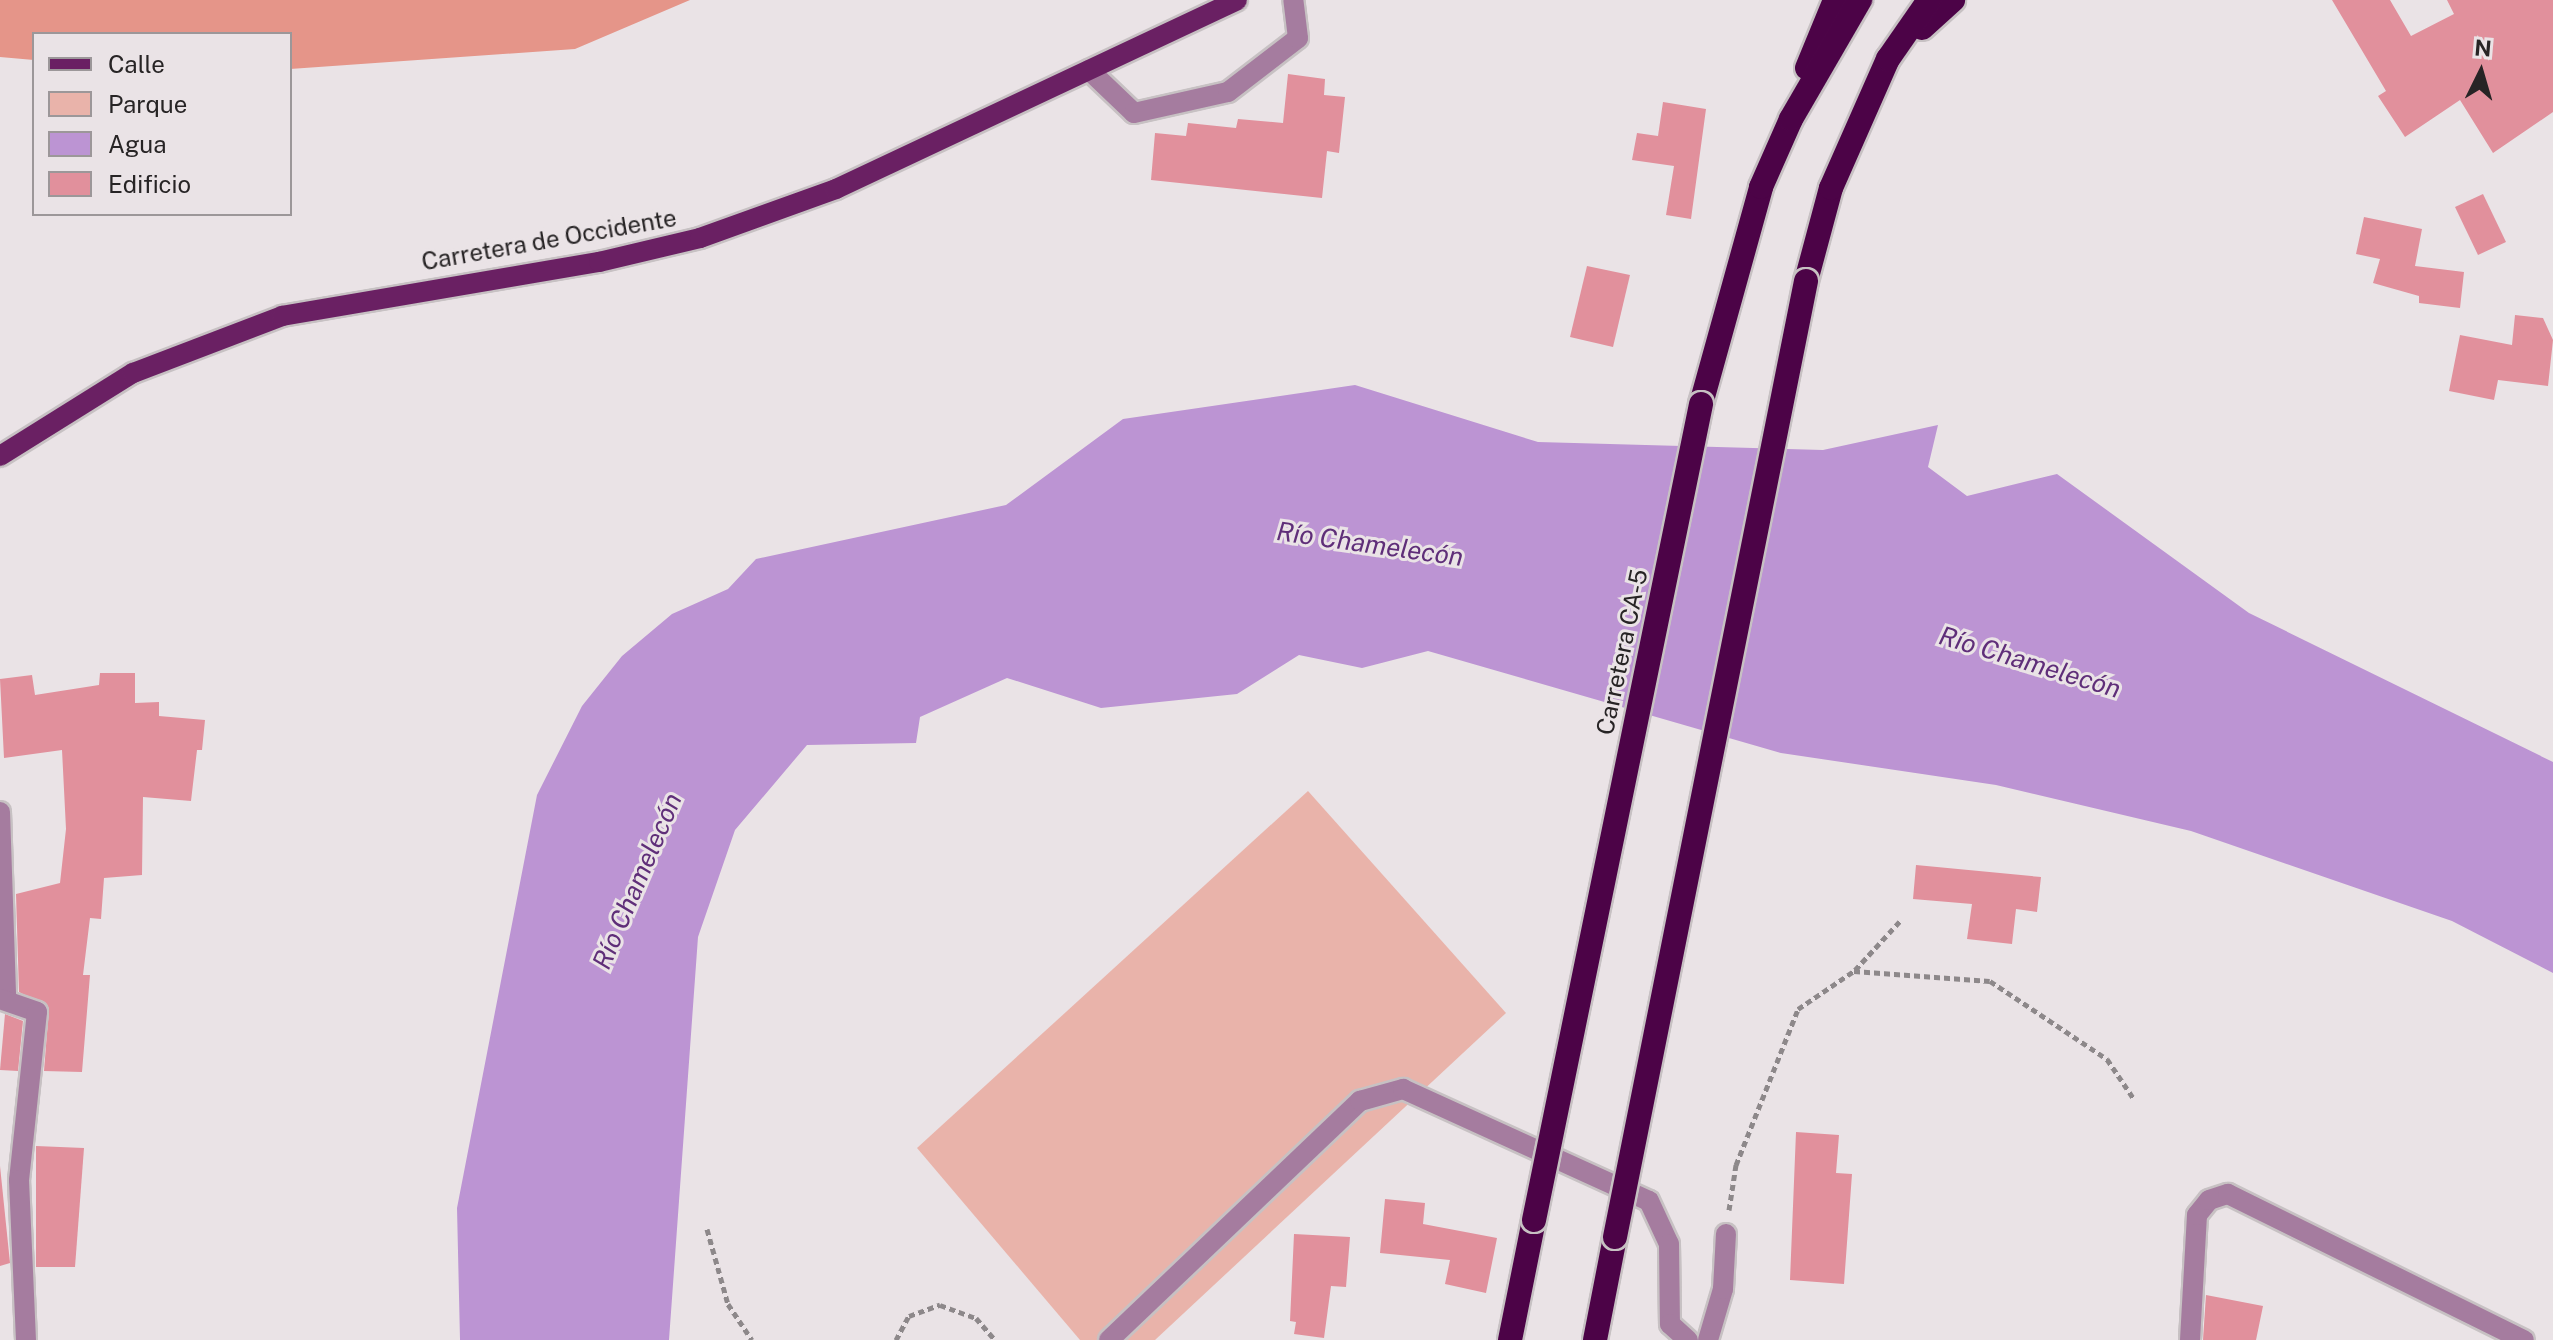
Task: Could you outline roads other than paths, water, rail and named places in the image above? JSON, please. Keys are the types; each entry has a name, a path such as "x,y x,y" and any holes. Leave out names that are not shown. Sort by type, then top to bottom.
{"highway":[{"path":"1791,119 1835,0"},
{"name":"Carretera CA-5","path":"1510,1340 1701,404 1761,187 1791,119 1860,0"},
{"path":"1595,1340 1806,281 1831,188 1888,59 1929,0"},
{"path":"1888,59 1953,0"}],"main road":[{"name":"Carretera de Occidente","path":"0,456 133,373 282,316 700,238 836,189 1237,0"}],"street":[{"path":"1089,70 1134,113 1228,92 1298,38 1293,0"},
{"path":"0,812 3,998 37,1012 10,1184 26,1340"},
{"path":"1109,1340 1360,1101 1403,1089 1649,1201 1669,1244 1670,1324 1688,1340"},
{"path":"2190,1340 2197,1215 2209,1200 2228,1194 2524,1340"},
{"path":"1708,1340 1723,1289 1726,1234"}],"water":[{"name":"Río Chamelecón","path":"1355,385 1538,442 1823,450 1938,425 1928,467 1967,496 2057,474 2249,613 2553,762 2553,973 2452,921 2191,831 1996,785 1781,753 1428,651 1362,668 1299,655 1237,694 1101,708 1007,678 920,717 916,743 807,745 735,830 698,937 669,1340 460,1340 457,1208 537,795 582,706 622,656 672,614 728,589 756,559 1006,505 1123,419"}]}
